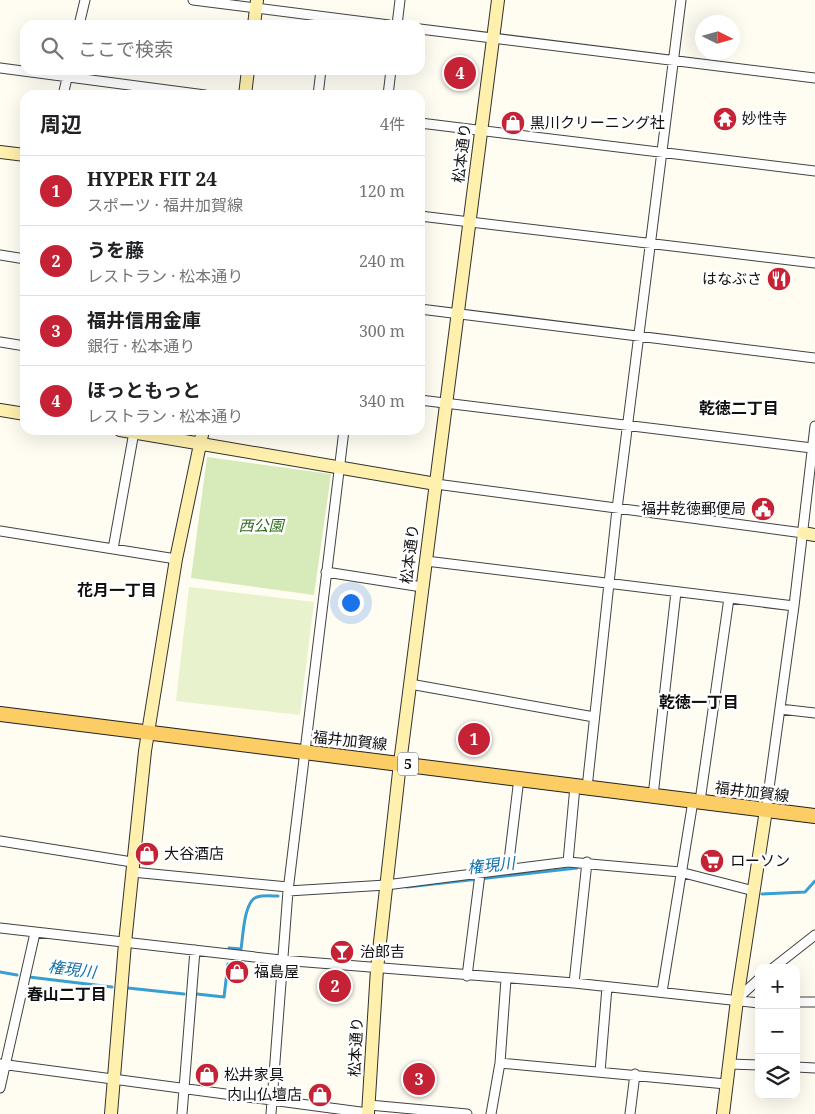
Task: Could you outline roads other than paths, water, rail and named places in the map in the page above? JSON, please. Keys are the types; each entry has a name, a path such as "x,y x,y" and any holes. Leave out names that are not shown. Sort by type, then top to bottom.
{"main road":[{"name":"福井加賀線","path":"0,714 815,816"}],"street":[{"path":"80,20 84,0"},
{"path":"193,0 257,4 323,20"},
{"path":"398,20 400,0"},
{"name":"松本通り","path":"368,1111 377,969 400,763 498,0"},
{"path":"568,862 594,718 608,583 649,244 682,0"},
{"path":"255,20 257,4"},
{"path":"425,30 815,78"},
{"path":"0,68 20,70"},
{"path":"64,90 68,75"},
{"path":"75,75 172,90"},
{"path":"246,90 247,75"},
{"path":"319,90 320,75"},
{"path":"389,90 390,75"},
{"path":"425,124 662,154 815,171"},
{"path":"0,152 20,154"},
{"path":"425,217 815,263"},
{"path":"0,255 20,258"},
{"path":"425,310 815,358"},
{"path":"0,342 20,345"},
{"path":"425,401 627,427 812,448"},
{"path":"0,410 20,413"},
{"path":"723,1114 737,1000 794,606 809,534 812,448 815,426"},
{"path":"113,549 133,435"},
{"path":"151,435 436,484 809,534"},
{"path":"111,1114 124,943 147,732 176,559 202,435"},
{"path":"271,1114 281,960 288,889 303,752 343,435"},
{"path":"0,531 176,559"},
{"path":"426,561 794,606"},
{"path":"326,572 422,587"},
{"path":"653,796 676,592"},
{"path":"662,992 680,875 696,801 729,598"},
{"path":"410,684 594,718"},
{"path":"780,709 815,713"},
{"path":"508,869 519,778"},
{"path":"0,841 132,867 288,889 386,885 480,875 508,869 568,862 587,862 680,875 754,891"},
{"path":"574,983 587,862"},
{"path":"467,976 480,875"},
{"path":"0,928 281,960 574,983 755,1002"},
{"path":"0,1088 3,1065 34,933"},
{"path":"778,964 815,934"},
{"path":"182,1114 195,950"},
{"path":"491,1114 500,1063 506,979"},
{"path":"737,1000 744,990 755,982"},
{"path":"600,1072 607,987"},
{"path":"800,1002 815,1002"},
{"path":"500,1063 726,1084"},
{"path":"729,1064 755,1066"},
{"path":"3,1065 273,1102 368,1111 466,1114"},
{"path":"800,1067 815,1068"},
{"path":"630,1114 634,1074"}],"waterway":[{"name":"権現川","path":"407,887 577,868"},
{"name":"権現川","path":"762,894 805,892 815,881"},
{"name":"権現川","path":"229,948 241,949 247,912 253,900 262,896 278,896"},
{"name":"権現川","path":"197,994 224,997 228,964"},
{"name":"権現川","path":"0,972 17,975"},
{"name":"権現川","path":"29,977 112,987"},
{"name":"権現川","path":"128,988 184,994"}],"place":[{"name":"ほっともっと","path":"460,73"},
{"name":"妙性寺","path":"725,119"},
{"name":"黒川クリーニング社","path":"513,123"},
{"name":"はなぶさ","path":"779,279"},
{"name":"福井乾徳郵便局","path":"763,509"},
{"name":"HYPER FIT 24","path":"474,739"},
{"name":"大谷酒店","path":"147,854"},
{"name":"ローソン","path":"712,861"},
{"name":"治郎吉","path":"342,952"},
{"name":"福島屋","path":"237,972"},
{"name":"うを藤","path":"335,986"},
{"name":"松井家具","path":"207,1075"},
{"name":"福井信用金庫","path":"419,1079"},
{"name":"内山仏壇店","path":"320,1095"}],"district":[{"name":"乾徳二丁目","path":"739,408"},
{"name":"花月一丁目","path":"117,590"},
{"name":"乾徳一丁目","path":"699,702"},
{"name":"春山二丁目","path":"67,994"}],"park label":[{"name":"西公園","path":"261,526"}]}
